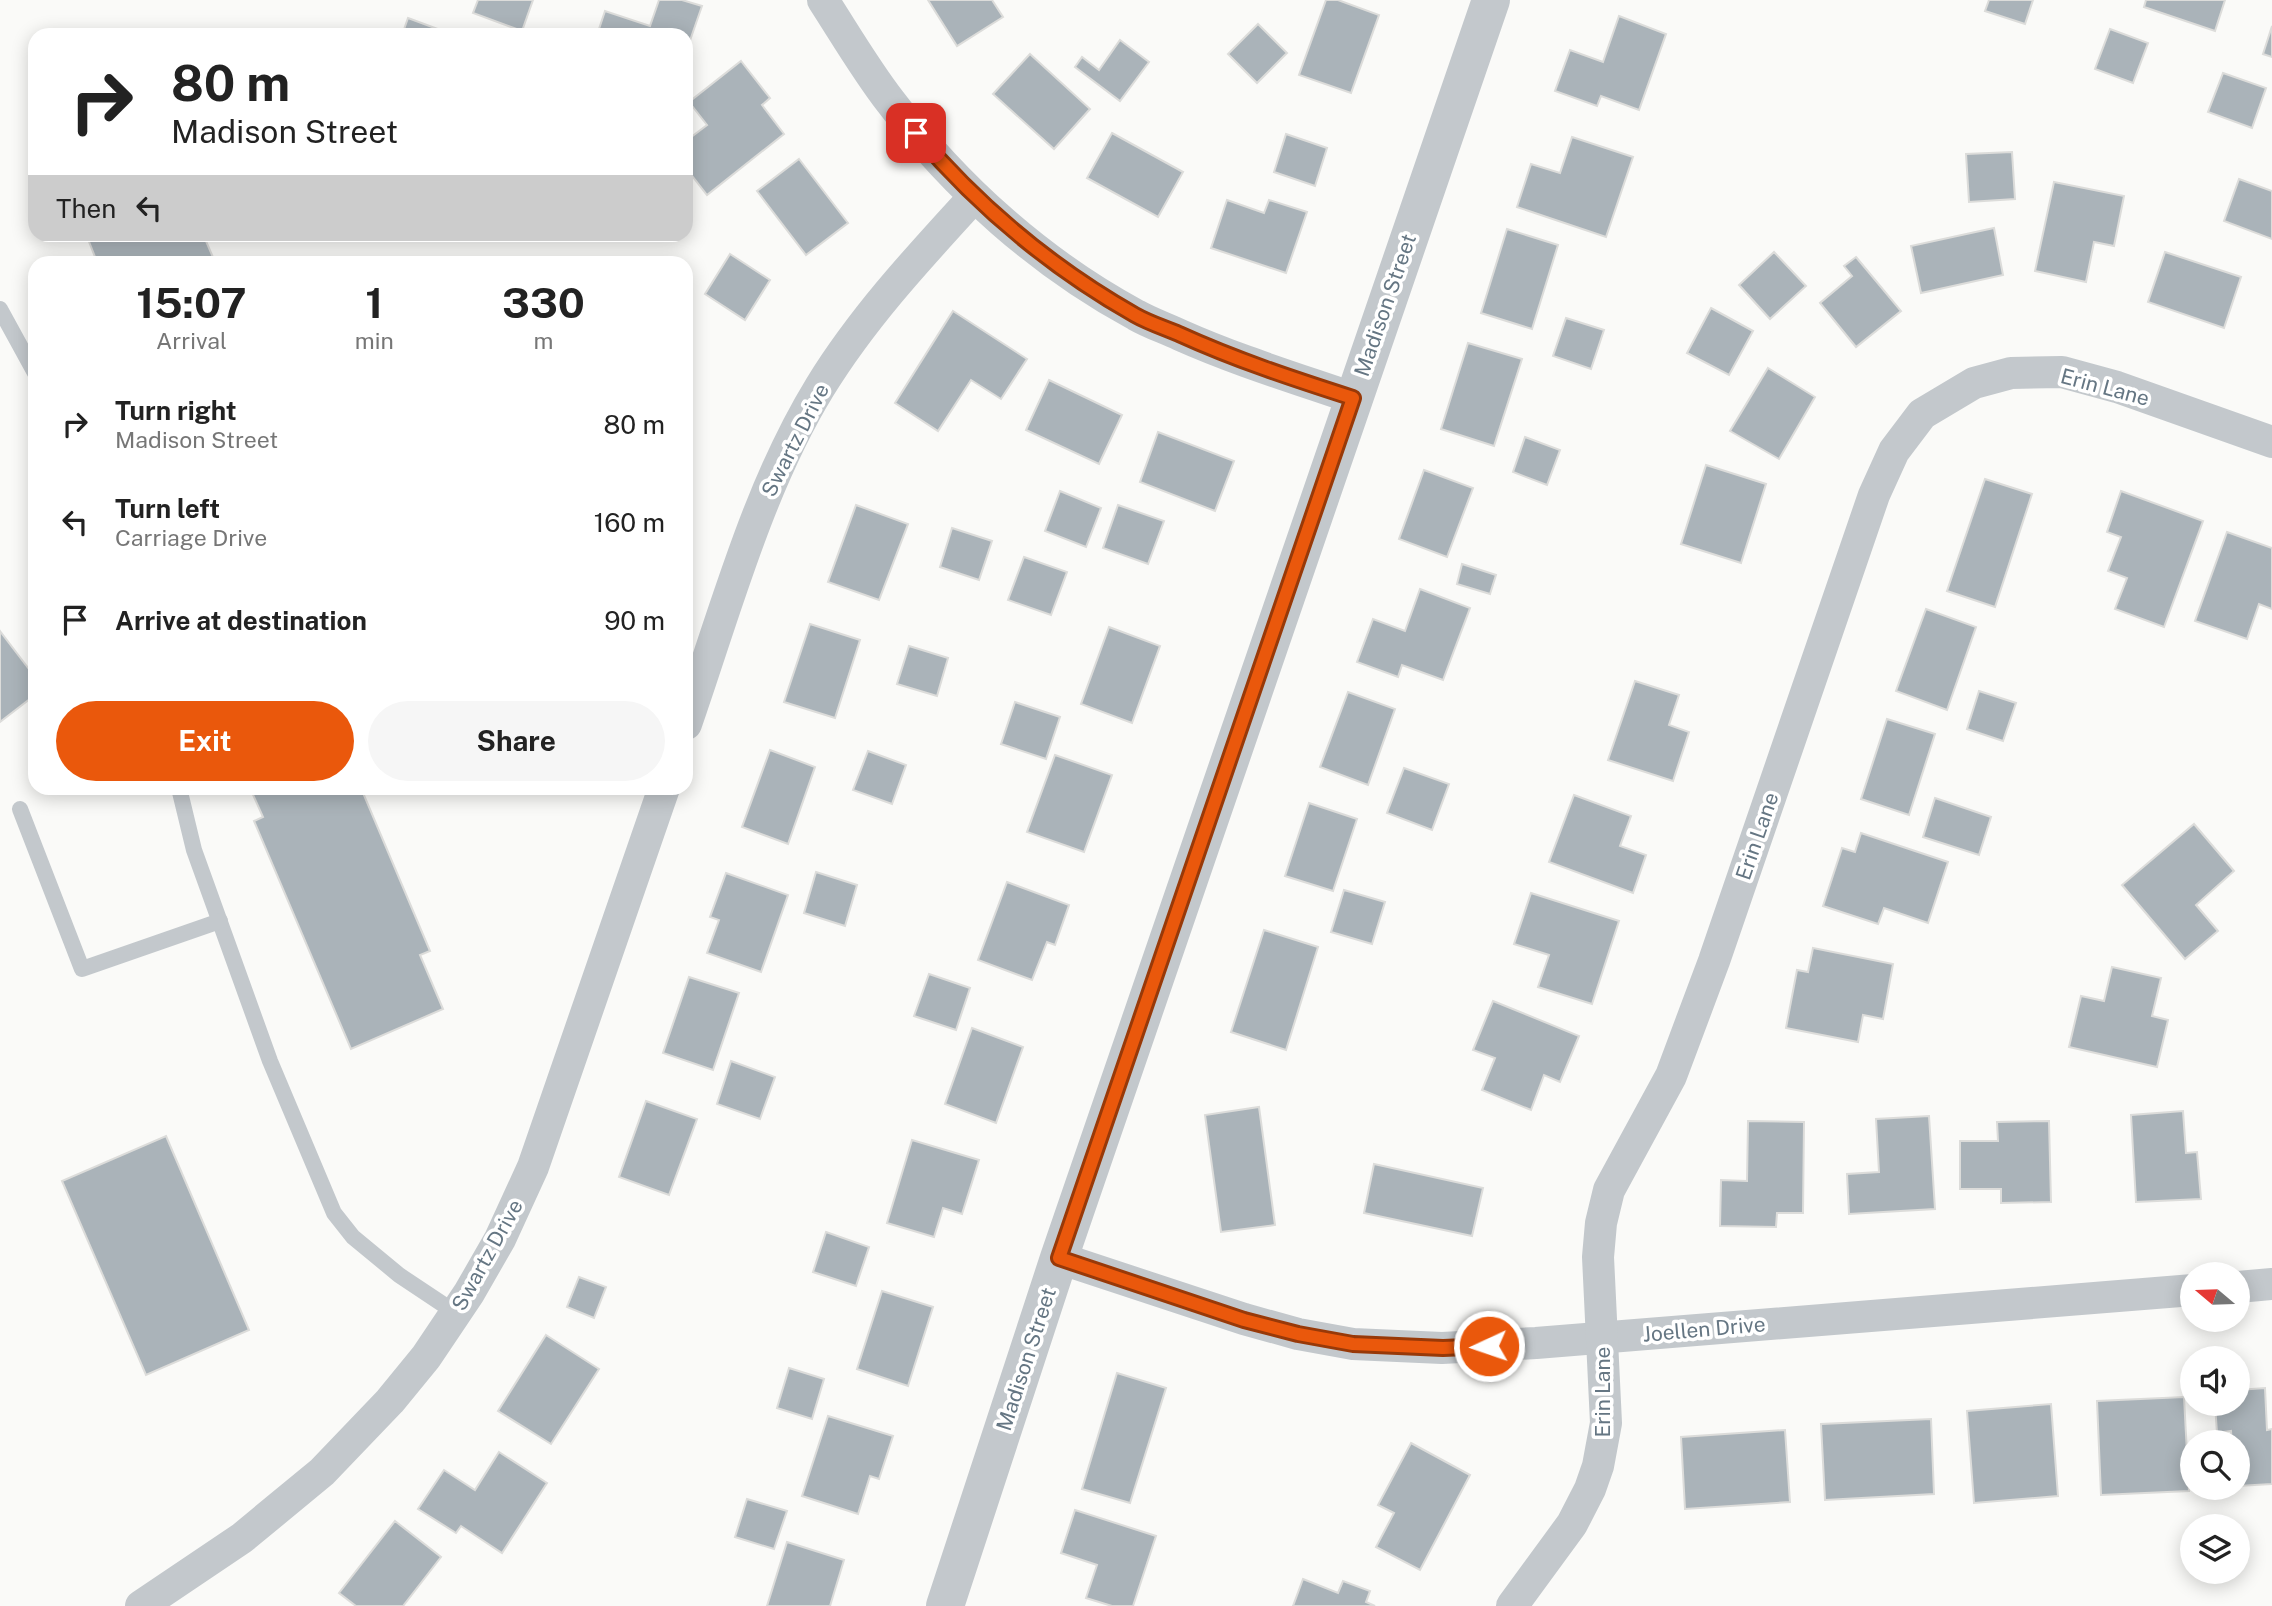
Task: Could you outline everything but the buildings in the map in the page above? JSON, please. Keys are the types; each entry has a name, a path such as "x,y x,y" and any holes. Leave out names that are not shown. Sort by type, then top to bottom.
{"street":[{"path":"823,0 890,100 943,165 974,197 1069,273 1137,316 1227,356 1353,398"},
{"name":"Madison Street","path":"945,1606 1059,1258 1491,0"},
{"name":"Swartz Drive","path":"693,704 778,466 819,388 854,335 902,276 974,197"},
{"name":"Erin Lane","path":"1512,1606 1572,1524 1590,1489 1598,1466 1606,1423 1598,1256 1601,1223 1609,1190 1671,1076 1714,961 1874,495 1894,451 1922,414 1974,383 2011,373 2062,372 2117,387 2272,442"},
{"name":"Swartz Drive","path":"141,1606 242,1538 323,1472 390,1401 426,1357 469,1293 500,1239 533,1167 662,795"},
{"name":"Joellen Drive","path":"1059,1258 1244,1320 1298,1334 1353,1344 1443,1348 2180,1291"},
{"path":"2250,1286 2272,1284"}],"lane":[{"path":"0,309 28,360"},
{"path":"181,795 194,850 270,1061 334,1213 353,1237 380,1260 456,1313"},
{"path":"20,809 82,970 220,921"}],"route":[{"path":"916,133 974,197 1013,230 1069,273 1137,316 1227,356 1353,398 1059,1258 1244,1320 1298,1334 1353,1344 1443,1348 1489,1346"}]}
